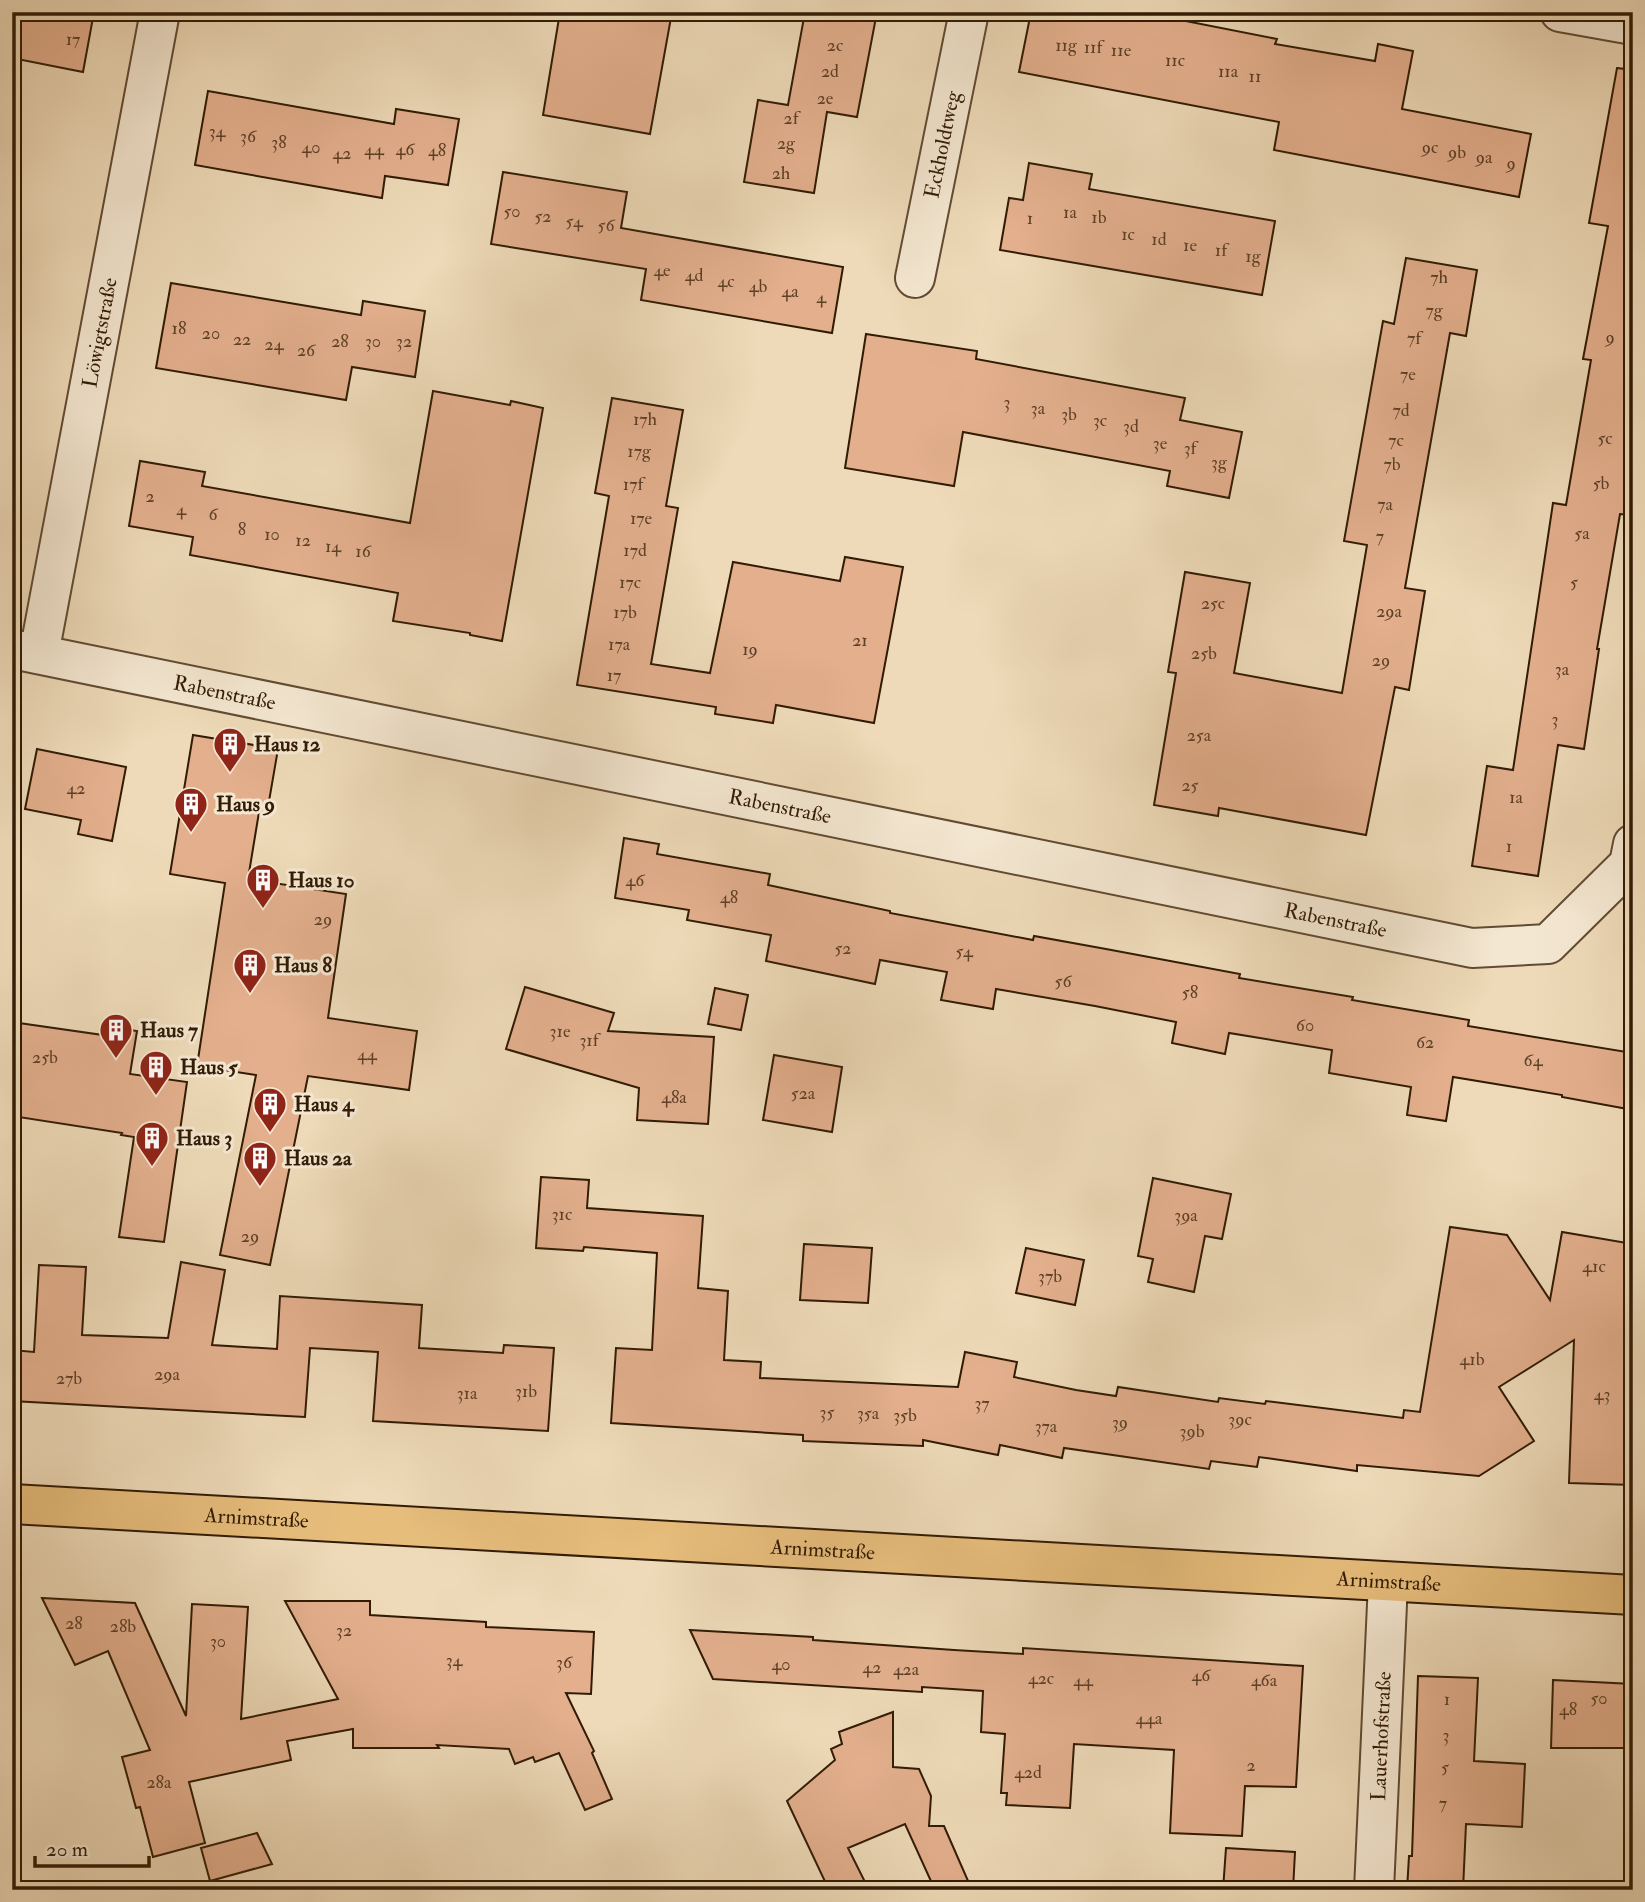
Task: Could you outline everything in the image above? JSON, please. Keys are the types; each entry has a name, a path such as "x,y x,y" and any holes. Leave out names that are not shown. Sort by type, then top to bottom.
{"main road":[{"name":"Arnimstraße","path":"12,1504 1633,1595"}],"street":[{"name":"Löwigtstraße","path":"25,652 160,12"},
{"name":"Eckholdtweg","path":"915,278 969,12"},
{"path":"1560,12 1633,25"},
{"name":"Rabenstraße","path":"25,652 1472,948 1548,944 1629,864 1633,844"},
{"name":"Lauerhofstraße","path":"1374,1890 1388,1582"}],"building":[{"path":"12,12 94,12 83,72 12,58"},
{"path":"560,12 672,12 650,134 543,115"},
{"path":"805,12 877,12 857,117 827,112 814,193 744,182 758,100 788,105"},
{"path":"1031,12 1140,12 1277,39 1275,44 1375,61 1378,44 1413,51 1402,109 1531,134 1519,197 1274,150 1279,122 1019,72"},
{"path":"1617,68 1633,70 1633,497 1630,515 1620,514 1597,649 1584,749 1558,745 1538,876 1472,866 1487,766 1513,770 1553,503 1566,505 1591,360 1583,359 1608,226 1589,223"},
{"path":"208,91 394,124 396,109 459,119 448,185 385,176 382,198 195,165"},
{"path":"1029,163 1092,174 1089,189 1275,221 1262,295 1000,250 1009,198 1023,200"},
{"path":"503,172 627,192 621,228 843,267 832,333 641,300 646,269 491,244"},
{"path":"1406,258 1477,270 1466,336 1450,333 1405,588 1425,591 1409,690 1395,687 1366,835 1219,808 1218,816 1154,805 1176,673 1168,672 1185,572 1250,583 1234,673 1342,693 1367,545 1344,541 1383,321 1394,324"},
{"path":"171,283 361,315 363,301 425,311 415,377 352,367 346,400 156,368"},
{"path":"866,334 977,351 976,359 1185,398 1180,420 1242,432 1229,498 1167,486 1170,471 963,432 954,486 845,468"},
{"path":"433,391 543,408 502,641 393,621 398,593 190,555 193,537 129,526 140,461 205,472 202,486 410,523"},
{"path":"612,398 683,410 666,506 678,508 651,664 710,673 733,562 840,581 845,557 903,567 874,723 776,705 773,723 715,714 716,707 577,685 609,496 595,493"},
{"path":"193,735 278,749 267,813 259,812 248,879 346,894 328,1018 417,1031 409,1090 308,1076 270,1265 220,1255 256,1075 197,1066 225,883 170,874"},
{"path":"37,749 126,767 112,841 78,834 81,820 25,809"},
{"path":"624,838 659,844 657,854 770,874 768,885 890,913 1240,974 1239,978 1469,1020 1468,1026 1633,1053 1633,1110 1453,1077 1446,1121 1407,1115 1411,1087 1329,1073 1332,1050 1229,1033 1225,1054 1172,1043 1176,1022 1095,1006 996,989 993,1009 941,1000 947,972 880,960 875,984 766,961 771,935 687,920 689,910 615,898"},
{"path":"525,987 614,1013 608,1031 714,1037 708,1124 637,1120 639,1088 506,1049"},
{"path":"715,988 748,995 741,1030 708,1024"},
{"path":"12,1022 103,1035 104,1026 137,1031 130,1074 187,1082 164,1242 119,1237 134,1137 12,1116"},
{"path":"774,1055 842,1067 832,1132 763,1120"},
{"path":"541,1177 589,1180 587,1208 703,1216 698,1288 728,1291 724,1360 761,1362 760,1378 958,1387 965,1352 1017,1362 1014,1377 1076,1390 1116,1396 1118,1387 1218,1402 1219,1398 1265,1404 1266,1401 1403,1418 1404,1410 1420,1412 1450,1227 1507,1235 1550,1300 1562,1232 1633,1244 1633,1485 1569,1483 1574,1340 1499,1387 1534,1441 1479,1476 1357,1465 1357,1471 1259,1457 1257,1467 1211,1461 1209,1469 1064,1448 1062,1458 1000,1445 998,1455 923,1440 923,1446 803,1441 803,1435 611,1423 616,1348 652,1350 657,1253 584,1247 583,1251 536,1248"},
{"path":"1153,1178 1231,1194 1222,1239 1205,1236 1194,1292 1148,1282 1153,1259 1138,1256"},
{"path":"804,1244 872,1248 868,1303 800,1300"},
{"path":"1026,1248 1084,1260 1075,1305 1016,1293"},
{"path":"181,1262 225,1270 212,1345 277,1349 280,1296 422,1305 419,1348 503,1353 504,1345 554,1348 548,1431 373,1421 378,1352 310,1348 305,1417 12,1401 12,1350 34,1352 39,1265 86,1267 82,1335 168,1338"},
{"path":"42,1598 135,1603 186,1716 192,1604 248,1607 241,1719 338,1699 285,1601 370,1601 370,1615 486,1622 486,1627 594,1632 591,1694 566,1693 594,1751 592,1753 612,1799 585,1810 559,1753 535,1762 533,1757 515,1764 509,1749 437,1745 439,1748 353,1748 353,1729 287,1741 291,1760 189,1782 205,1843 153,1857 140,1807 136,1808 122,1757 150,1750 108,1651 75,1665"},
{"path":"690,1630 813,1637 813,1640 954,1650 1023,1654 1023,1648 1303,1666 1296,1787 1245,1786 1242,1836 1170,1833 1174,1750 1074,1744 1070,1808 1006,1805 1007,1793 1001,1793 1005,1734 981,1732 983,1691 922,1687 922,1692 713,1679"},
{"path":"1418,1676 1478,1678 1474,1761 1525,1764 1522,1827 1466,1824 1463,1890 1407,1890 1409,1856 1412,1856"},
{"path":"1553,1680 1633,1684 1633,1748 1551,1748"},
{"path":"893,1712 893,1767 919,1769 931,1796 929,1826 944,1826 972,1890 935,1890 905,1824 848,1848 869,1890 829,1890 787,1801 835,1760 831,1749 842,1744 839,1732"},
{"path":"257,1833 272,1864 210,1881 201,1848"},
{"path":"1226,1848 1295,1852 1293,1890 1223,1890"}],"place":[{"name":"Haus 12","path":"230,774"},
{"name":"Haus 9","path":"191,834"},
{"name":"Haus 10","path":"263,910"},
{"name":"Haus 8","path":"250,995"},
{"name":"Haus 7","path":"116,1060"},
{"name":"Haus 5","path":"156,1097"},
{"name":"Haus 4","path":"270,1134"},
{"name":"Haus 3","path":"152,1168"},
{"name":"Haus 2a","path":"260,1188"}]}
